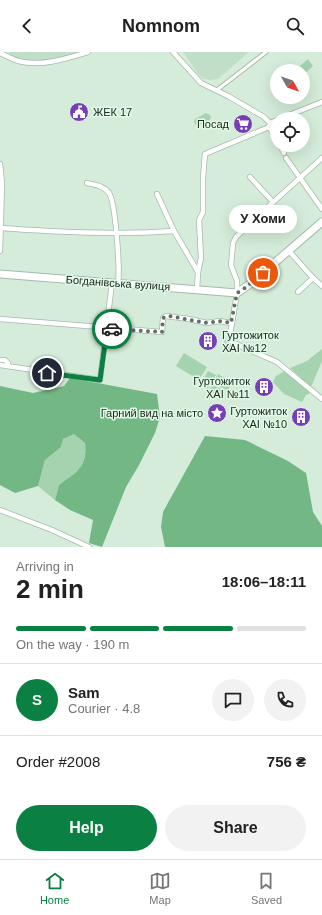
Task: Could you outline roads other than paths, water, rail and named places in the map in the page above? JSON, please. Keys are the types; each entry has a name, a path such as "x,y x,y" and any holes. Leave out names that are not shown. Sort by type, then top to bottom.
{"main road":[{"path":"237,293 250,284 322,222"},
{"name":"Богданівська вулиця","path":"0,274 237,293"}],"street":[{"path":"0,53 22,62 41,63 55,61 88,52"},
{"path":"173,52 201,83 217,90 264,117 269,125 206,154 203,178 203,212 199,220 201,258 197,289"},
{"path":"217,90 266,52"},
{"path":"296,112 322,102"},
{"path":"284,152 322,209"},
{"path":"322,158 236,237 233,243 231,265 237,281 237,293 231,323 230,338 236,344 277,362 322,399"},
{"path":"0,164 0,251"},
{"path":"250,176 273,202"},
{"path":"0,365 100,380 115,284 119,276 112,199 109,192 104,187 87,183"},
{"path":"157,194 174,231 198,272"},
{"path":"1,228 116,233 174,231"},
{"path":"289,251 322,286"},
{"path":"298,292 313,278"},
{"path":"0,319 162,332 163,318 169,316 207,323 219,321 231,323"},
{"path":"0,360 5,360 8,363 8,366"},
{"path":"0,510 52,530 89,547"}],"place":[{"name":"ЖЕК 17","path":"79,112"},
{"name":"Посад","path":"243,124"},
{"name":"У Хоми","path":"263,273"},
{"name":"Гуртожиток ХАІ №12","path":"208,341"},
{"name":"Гуртожиток ХАІ №11","path":"264,387"},
{"name":"Гарний вид на місто","path":"217,413"},
{"name":"Гуртожиток ХАІ №10","path":"301,417"}]}
